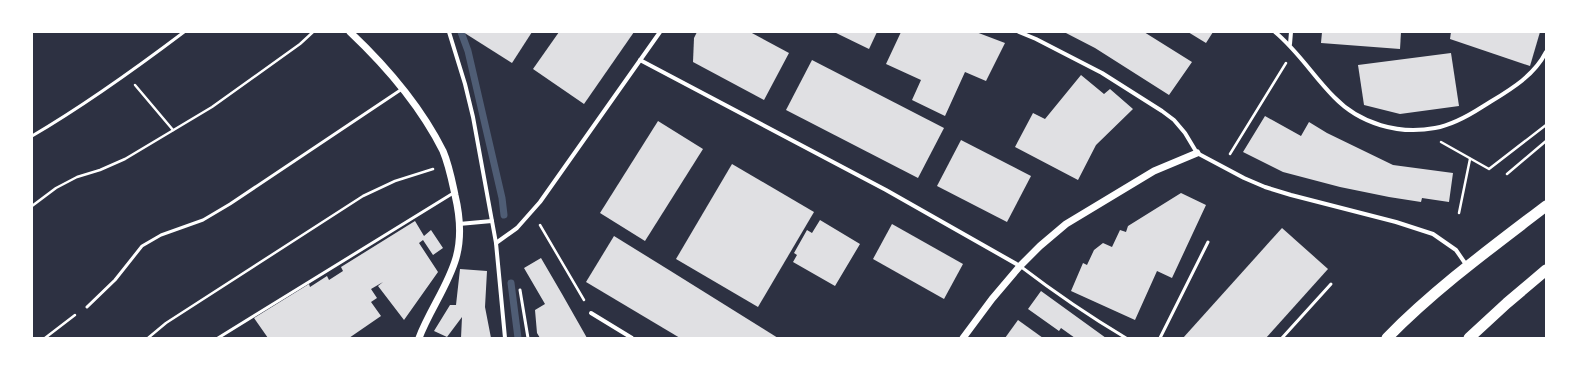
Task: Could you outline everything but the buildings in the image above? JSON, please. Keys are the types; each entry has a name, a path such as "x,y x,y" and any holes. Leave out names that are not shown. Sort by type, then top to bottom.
{"highway":[{"path":"1387,338 1445,284 1546,201"},
{"path":"1467,266 1546,206"},
{"path":"1469,338 1546,270"}],"street":[{"path":"350,32 402,88 432,131 443,153 455,192 460,234 456,259 445,286 424,325 419,338"},
{"path":"449,32 465,84 473,117 496,243 505,338"},
{"path":"496,243 517,228 532,212 660,32"},
{"path":"1019,32 1102,72 1162,110 1174,120 1185,133 1197,153 1244,178 1284,193 1396,222 1433,234 1456,250 1467,266"},
{"path":"1275,32 1290,44 1334,98 1352,112 1373,124 1395,129 1418,130 1452,124 1510,90 1527,77 1540,63 1546,52"},
{"path":"1290,44 1291,32"},
{"path":"640,60 886,190 1020,266"},
{"path":"963,338 992,299 1020,266 1040,246 1066,224 1154,171 1197,153"},
{"path":"459,224 492,221"},
{"path":"591,313 632,338"}],"lane":[{"path":"32,136 66,116 126,75 184,32"},
{"path":"87,307 115,280 142,246 161,235 203,220 230,204 402,88"},
{"path":"218,338 455,192"},
{"path":"1160,338 1208,242"},
{"path":"1020,266 1086,314 1126,338"},
{"path":"1282,338 1331,284"},
{"path":"520,290 528,338"}],"path":[{"path":"32,206 56,188 77,177 100,170 125,159 212,106 300,44 314,32"},
{"path":"1222,166 1294,49"},
{"path":"126,75 173,130"},
{"path":"1418,130 1489,169 1546,125"},
{"path":"1507,174 1546,140"},
{"path":"1459,213 1470,159"},
{"path":"148,338 166,323 363,196 395,181 447,164"},
{"path":"532,212 591,313"},
{"path":"45,338 87,307"}],"waterway":[{"path":"461,32 468,51 502,198 504,215"},
{"path":"511,283 518,338"}]}
